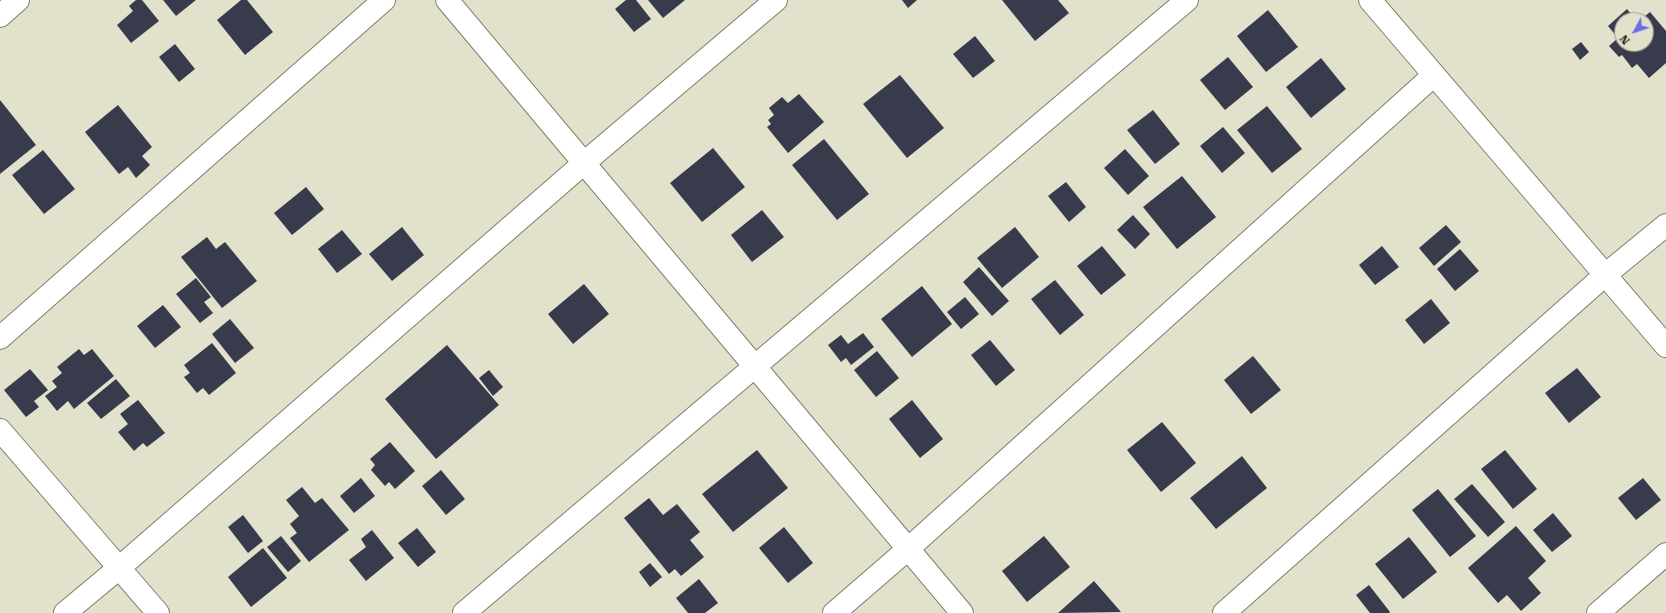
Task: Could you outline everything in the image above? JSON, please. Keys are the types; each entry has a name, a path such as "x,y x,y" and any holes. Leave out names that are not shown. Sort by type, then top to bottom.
{"street":[{"path":"0,16 18,0"},
{"path":"0,338 384,0"},
{"path":"447,0 962,613"},
{"path":"64,613 119,568 584,163 776,0"},
{"path":"464,613 1187,0"},
{"path":"1370,0 1666,346"},
{"path":"834,613 908,549 1434,75"},
{"path":"1224,613 1605,276 1666,225"},
{"path":"0,430 158,613"},
{"path":"1598,613 1666,554"}],"building":[{"path":"136,0 142,0 159,21 131,43 117,25 133,11 129,6"},
{"path":"163,0 196,0 176,16"},
{"path":"241,0 247,0 273,32 245,55 217,20"},
{"path":"626,0 636,0 651,19 634,32 615,9"},
{"path":"648,0 685,0 663,18"},
{"path":"902,0 917,0 908,8"},
{"path":"1002,0 1058,0 1069,13 1035,41"},
{"path":"1268,10 1298,47 1266,72 1237,36"},
{"path":"1654,17 1666,31 1666,63 1649,78 1637,64 1632,68 1622,55 1619,57 1614,52 1654,52"},
{"path":"1614,21 1614,33 1608,26"},
{"path":"975,36 995,61 973,78 953,54"},
{"path":"1581,42 1589,52 1580,60 1572,49"},
{"path":"1614,42 1614,52 1609,46"},
{"path":"175,44 195,69 179,82 159,57"},
{"path":"1228,57 1253,87 1225,110 1200,80"},
{"path":"1321,58 1346,89 1311,118 1286,87"},
{"path":"900,75 944,128 907,158 863,104"},
{"path":"799,94 824,122 788,153 767,127 771,124 768,120 774,115 769,108 782,97 788,103"},
{"path":"0,100 36,145 0,174"},
{"path":"118,105 152,147 142,156 150,165 136,178 128,167 119,174 85,132"},
{"path":"1267,106 1302,149 1272,173 1237,130"},
{"path":"1153,110 1180,144 1155,164 1127,130"},
{"path":"1223,127 1245,153 1222,173 1200,146"},
{"path":"824,139 869,194 837,220 792,165"},
{"path":"713,148 745,187 702,222 670,183"},
{"path":"1125,149 1149,176 1128,195 1104,168"},
{"path":"43,150 75,189 44,214 12,175"},
{"path":"1182,176 1216,217 1177,249 1143,207"},
{"path":"1066,182 1086,207 1069,222 1048,196"},
{"path":"306,187 324,209 292,235 274,213"},
{"path":"762,210 784,237 752,262 731,235"},
{"path":"1133,215 1150,234 1135,249 1117,230"},
{"path":"1446,225 1461,242 1434,266 1419,248"},
{"path":"402,227 424,255 392,281 369,254"},
{"path":"1015,227 1039,257 1002,288 977,258"},
{"path":"342,230 362,254 337,273 318,249"},
{"path":"207,237 216,249 225,242 257,281 222,308 181,257"},
{"path":"1102,246 1126,275 1101,295 1077,266"},
{"path":"1382,246 1399,267 1375,285 1359,265"},
{"path":"1460,249 1479,271 1455,291 1437,269"},
{"path":"979,267 1009,301 992,316 963,282"},
{"path":"196,278 211,297 204,302 213,313 200,323 176,294"},
{"path":"1055,280 1084,315 1060,335 1031,299"},
{"path":"584,284 609,314 573,344 548,314"},
{"path":"922,286 952,324 912,357 881,319"},
{"path":"965,297 979,314 961,329 947,312"},
{"path":"1431,299 1450,323 1424,344 1405,320"},
{"path":"163,305 181,327 155,348 137,326"},
{"path":"230,319 254,348 235,363 212,334"},
{"path":"863,333 874,347 851,365 846,358 841,362 828,345 841,335 848,344"},
{"path":"990,340 1015,370 996,386 971,355"},
{"path":"212,343 236,373 209,395 203,388 197,393 184,377 190,373 184,365"},
{"path":"447,345 499,405 436,459 385,399"},
{"path":"79,349 84,355 92,349 114,376 74,409 68,401 57,411 45,396 57,387 52,381 62,373 57,367"},
{"path":"877,351 899,378 876,397 854,370"},
{"path":"1253,356 1281,390 1251,414 1224,380"},
{"path":"1577,368 1601,397 1569,423 1545,393"},
{"path":"30,369 48,390 34,401 39,407 26,417 4,390"},
{"path":"489,370 503,387 493,396 479,378"},
{"path":"116,379 130,396 101,419 87,403"},
{"path":"138,400 165,433 147,447 143,443 134,451 118,432 128,424 120,414"},
{"path":"912,400 943,439 920,458 889,419"},
{"path":"1162,422 1196,463 1161,492 1127,450"},
{"path":"390,442 415,471 395,489 389,482 385,486 371,470 375,465 370,459"},
{"path":"757,450 788,488 733,532 702,494"},
{"path":"1505,450 1537,489 1513,509 1481,469"},
{"path":"1242,456 1267,488 1216,529 1190,498"},
{"path":"441,470 465,499 446,515 422,486"},
{"path":"361,478 375,496 354,513 340,496"},
{"path":"1643,478 1661,500 1636,520 1618,498"},
{"path":"1472,484 1505,522 1488,537 1454,499"},
{"path":"302,487 315,503 322,498 349,530 309,562 290,538 297,533 290,524 299,516 286,500"},
{"path":"1438,489 1476,536 1450,557 1412,510"},
{"path":"649,498 663,515 677,504 700,532 690,540 704,557 681,576 675,569 669,574 624,518"},
{"path":"1553,513 1572,536 1552,552 1533,530"},
{"path":"243,515 263,541 248,553 228,527"},
{"path":"1516,526 1546,561 1528,578 1541,593 1521,611 1507,595 1498,603 1468,568"},
{"path":"784,527 813,563 788,583 759,548"},
{"path":"417,528 436,552 418,567 398,543"},
{"path":"372,530 394,558 366,581 349,560 366,547 361,539"},
{"path":"281,536 301,561 288,572 267,547"},
{"path":"1044,536 1070,567 1027,602 1002,571"},
{"path":"1409,537 1437,572 1403,599 1375,564"},
{"path":"263,548 287,578 251,607 228,577"},
{"path":"650,563 662,577 650,587 639,572"},
{"path":"699,579 718,603 705,613 688,613 676,598"},
{"path":"1094,581 1121,612 1058,613"},
{"path":"1369,585 1390,612 1389,613 1370,613 1356,595"}]}
